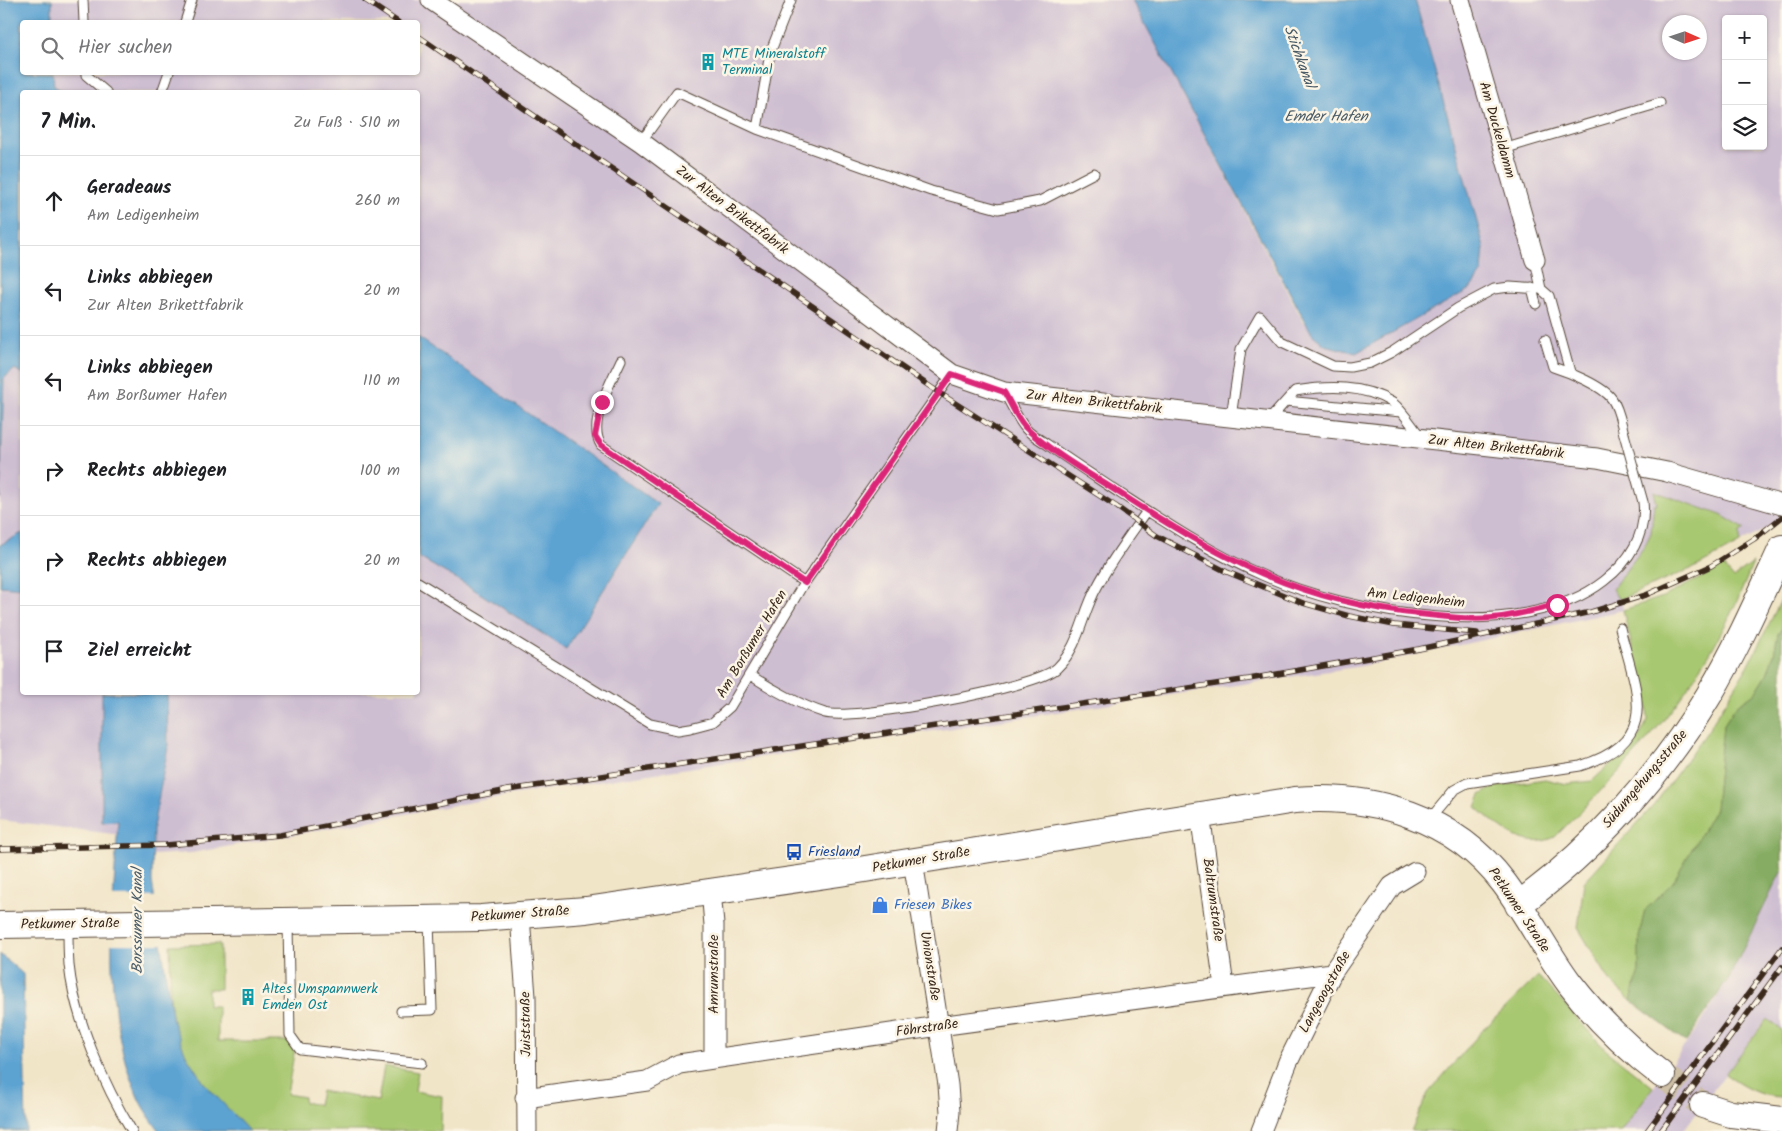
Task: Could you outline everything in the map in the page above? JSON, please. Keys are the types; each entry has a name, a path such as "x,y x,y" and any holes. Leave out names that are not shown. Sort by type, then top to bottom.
{"main road":[{"name":"Südumgehungsstraße","path":"1518,904 1558,873 1584,849 1664,760 1713,687 1752,613 1782,548"},
{"name":"Petkumer Straße","path":"5,925 520,916 586,910 913,861 1200,814 1320,798 1352,800 1381,805 1429,821 1463,841 1504,884 1553,961 1587,1004 1624,1043 1662,1075"},
{"path":"1703,1105 1741,1116 1782,1120"},
{"path":"1703,1105 1724,1131"},
{"path":"1703,1105 1743,1131"}],"street":[{"name":"Zur Alten Brikettfabrik","path":"431,0 641,142 952,374 1004,392 1620,462 1667,472 1782,505"},
{"name":"Am Duckeldamm","path":"1460,0 1534,260"},
{"name":"Baltrumstraße","path":"1200,814 1224,986"},
{"name":"Unionstraße","path":"913,861 939,1026 950,1112 948,1131"},
{"name":"Langeoogstraße","path":"1261,1131 1288,1062 1332,973 1392,886 1415,872"},
{"name":"Amrumstraße","path":"711,890 714,925 714,1059"},
{"name":"Juiststraße","path":"520,916 526,997 525,1098 527,1131"},
{"name":"Föhrstraße","path":"525,1098 647,1081 679,1064 1224,986 1332,973"}],"lane":[{"path":"83,0 84,20"},
{"path":"186,20 192,0"},
{"path":"758,129 770,53 791,0"},
{"path":"86,75 104,90"},
{"path":"163,90 168,75"},
{"path":"641,142 677,92 758,129 931,191 998,209 1040,201 1094,173"},
{"path":"1503,149 1660,103"},
{"path":"1534,260 1537,289 1536,304"},
{"path":"1231,417 1241,349 1260,316 1282,342 1333,366 1350,367 1370,363 1392,352 1458,308 1494,289 1510,287 1537,289 1550,296 1570,372"},
{"name":"Am Ledigenheim","path":"1004,392 1026,429 1147,511 1226,557 1262,575 1305,592 1394,612 1482,618 1501,617 1566,603 1595,588 1618,568 1636,544 1644,523 1643,502 1624,434 1612,400 1607,394 1570,372 1553,367 1545,340"},
{"path":"621,360 602,402 595,436 601,445 805,583"},
{"name":"Am Borßumer Hafen","path":"420,583 650,724 678,730 713,722 730,707 805,583 952,374"},
{"path":"1268,422 1295,391 1332,386 1370,392 1394,404 1422,439"},
{"path":"1286,401 1401,412"},
{"path":"750,675 826,713 844,714 915,708 979,694 1056,670 1065,660 1081,630 1096,588 1147,511"},
{"path":"1429,821 1454,790 1467,783 1580,766 1594,762 1629,738 1637,722 1638,703 1620,628"},
{"path":"402,1011 432,1010 429,918"},
{"path":"288,921 290,1035 300,1049 422,1063"},
{"path":"68,924 69,967 80,1010 96,1061 132,1131"}],"shaded area":[{"path":"52,0 1132,0 1304,323 1482,272 1483,247 1415,0 1782,0 1782,520 1700,565 1621,599 1623,610 1362,666 510,795 192,853 153,855 153,839 0,820 0,498 4,378 15,369 20,373 20,695 420,695 420,558 470,587 566,649 658,505 420,338 420,90 61,90 54,86 53,75 420,75 420,20 52,20"},
{"path":"1782,870 1782,1030 1766,1019 1683,1131 1621,1131 1700,1025 1729,978"}],"green space":[{"path":"1654,491 1721,515 1745,529 1740,532 1740,543 1700,565 1621,599 1617,597 1612,589 1644,547 1651,533 1654,504 1657,504"},
{"path":"1753,563 1719,636 1688,688 1634,755 1555,837 1544,841 1522,839 1502,829 1476,807 1481,795 1494,787 1545,779 1566,784 1592,781 1638,739 1648,720 1647,707 1623,610 1663,597 1724,566 1733,578"},
{"path":"1782,598 1782,628 1778,634 1767,674 1756,692 1736,706 1723,726 1715,809 1673,882 1645,910 1639,936 1639,971 1631,1001 1610,981 1578,928 1584,882 1654,805 1707,732 1748,666"},
{"path":"1782,628 1782,870 1729,978 1686,1042 1631,1001 1639,971 1639,936 1645,910 1673,882 1715,809 1723,726 1736,706 1756,692 1767,674 1778,634"},
{"path":"220,944 220,989 208,989 208,1006 218,1006 218,1041 291,1041 295,1048 287,1094 304,1097 304,1102 318,1105 321,1091 378,1101 384,1066 418,1072 415,1091 442,1096 441,1131 249,1131 214,1095 193,1067 177,1038 171,1012 170,945"},
{"path":"1538,976 1606,1050 1653,1087 1621,1131 1411,1131 1428,1093 1481,1032"},
{"path":"1767,1019 1782,1030 1782,1097 1774,1097 1752,1090 1725,1074"}],"water":[{"path":"0,0 52,0 52,20 20,20 20,75 53,75 54,86 61,90 20,90 20,373 15,369 4,378 0,498"},
{"name":"Emder Hafen","path":"1132,0 1415,0 1484,247 1482,272 1470,289 1356,353 1325,345 1312,334"},
{"path":"420,338 658,504 566,649 470,587 420,558"},
{"path":"20,534 20,588 0,586 0,545"},
{"name":"Borssumer Kanal","path":"102,695 167,695 168,747 153,827 152,881 173,1022 186,1055 204,1083 249,1131 159,1131 139,1100 125,1062 113,995 112,926 118,821 102,822"},
{"path":"0,954 23,974 26,1131 0,1131"}],"pier":[{"path":"111,897 157,897 163,944 108,944"}],"tunnel":[{"path":"1662,1075 1703,1105"}],"railway":[{"path":"365,0 395,20"},
{"path":"420,37 938,392 1117,507 1157,536 1227,572 1303,603 1349,616 1394,625 1477,633"},
{"path":"0,849 166,845 280,835 508,790 1249,679 1419,649 1591,612 1646,595 1711,566 1754,539 1782,517"},
{"path":"1647,1131 1782,948"},
{"path":"1661,1131 1782,967"}],"place":[{"name":"MTE Mineralstoff Terminal","path":"708,62"},
{"name":"Friesland","path":"794,852"},
{"name":"Friesen Bikes","path":"880,905"},
{"name":"Altes Umspannwerk Emden Ost","path":"248,997"}],"route":[{"path":"602,402 595,436 601,445 805,583 952,374 1004,392 1026,429 1073,463 1150,513 1226,557 1262,575 1305,592 1350,604 1394,612 1440,617 1501,617 1557,605"}],"water label":[{"name":"Stichkanal","path":"1299,57"}]}
